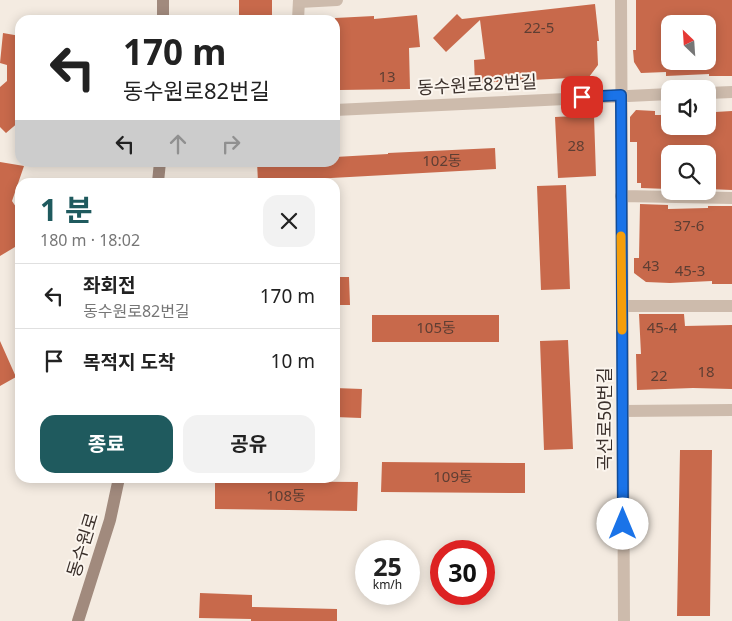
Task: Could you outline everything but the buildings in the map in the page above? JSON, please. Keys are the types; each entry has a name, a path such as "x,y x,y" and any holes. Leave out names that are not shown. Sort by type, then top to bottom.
{"main road":[{"path":"163,0 163,15"},
{"name":"동수원로","path":"78,621 110,520 118,483"}],"street":[{"path":"298,15 299,1 337,0"},
{"name":"곡선로50번길","path":"621,0 624,621"},
{"path":"716,93 732,92"},
{"name":"동수원로82번길","path":"340,110 661,94"},
{"path":"621,196 732,198"},
{"path":"622,306 732,306"},
{"path":"622,411 732,410"}],"slow traffic":[{"path":"621,236 622,330"}],"route":[{"path":"582,97 621,95 623,524"}]}
